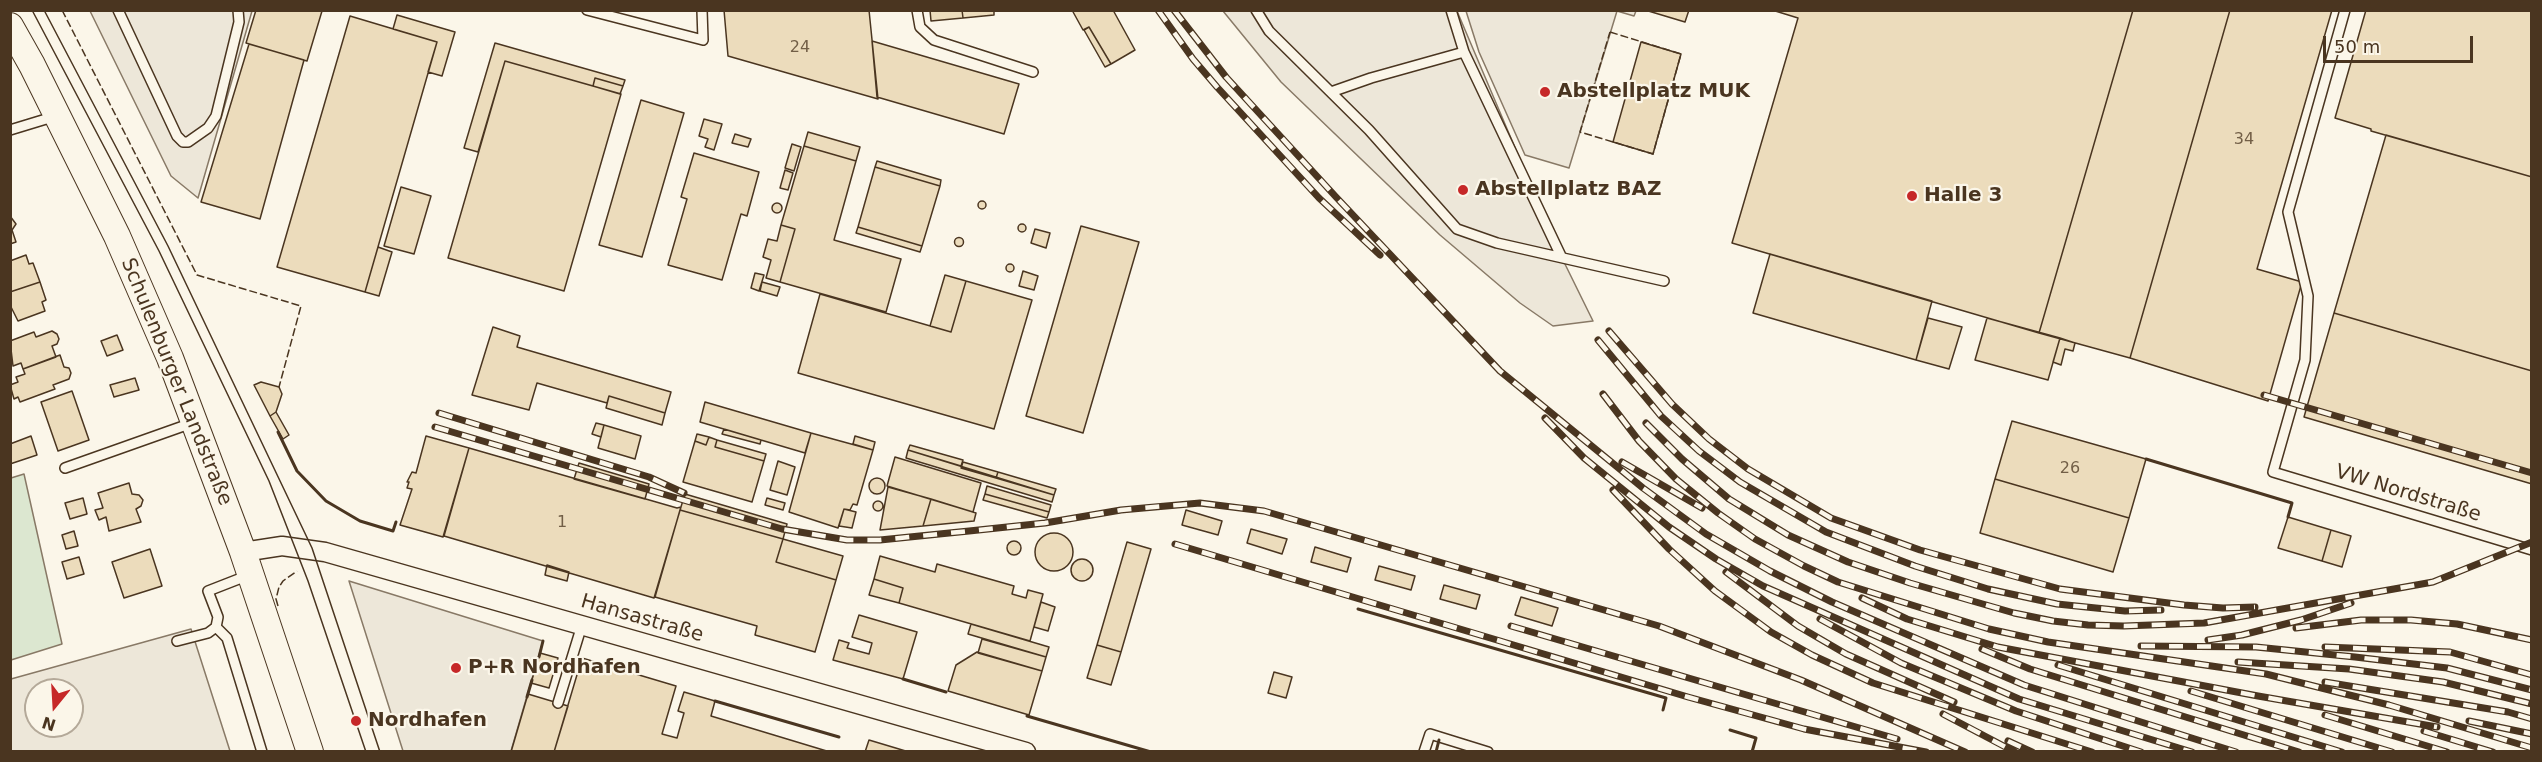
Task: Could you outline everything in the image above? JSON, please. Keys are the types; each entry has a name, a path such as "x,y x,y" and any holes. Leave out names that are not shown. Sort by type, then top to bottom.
{"main road":[{"name":"Schulenburger Landstraße","path":"10,26 32,65 117,236 170,358 247,563 310,752"}],"street":[{"name":"Hansastraße","path":"247,563 282,546 312,548 1026,752"}],"lane":[{"path":"120,11 177,136 183,142 188,142 208,128 216,116 238,22 238,10"},
{"path":"587,10 703,40 702,10"},
{"path":"917,10 920,27 934,40 1033,72"},
{"path":"1256,10 1269,31 1369,130 1457,229 1497,243 1664,280"},
{"path":"1451,10 1464,52 1561,256"},
{"name":"VW Nordstraße","path":"2345,10 2288,212 2308,296 2305,360 2273,472 2532,550"},
{"path":"1331,92 1371,78 1464,52"},
{"path":"10,130 56,116"},
{"path":"65,468 194,423"},
{"name":"Hansastraße","path":"216,627 218,617 208,591 247,563"},
{"path":"558,703 582,625"},
{"path":"177,641 208,633 216,627 227,638 262,752"},
{"path":"1424,752 1430,734 1488,752"}],"green space":[{"path":"24,474 62,644 11,660 11,478"}],"shaded area":[{"path":"90,11 252,11 198,198 171,176"},
{"name":"Abstellplatz BAZ","path":"1223,11 1457,11 1561,256 1593,321 1553,326 1520,303 1440,235 1281,82"},
{"name":"Abstellplatz MUK","path":"1466,11 1617,11 1569,168 1525,155 1479,52"},
{"path":"1617,11 1636,11 1634,16"},
{"name":"P+R Nordhafen","path":"349,581 543,641 511,751 403,751"},
{"path":"191,629 230,751 11,752 11,679"}],"building":[{"path":"256,10 322,11 307,61 246,43"},
{"path":"724,10 869,10 878,99 728,56"},
{"path":"930,10 962,10 963,18 931,21"},
{"path":"962,10 994,10 994,15 963,18"},
{"path":"1072,10 1113,10 1135,50 1111,64 1089,27 1083,30"},
{"path":"1645,10 1689,10 1685,22"},
{"name":"Halle 3","path":"1772,10 2133,10 2039,333 1732,243 1798,18"},
{"path":"2133,10 2230,10 2130,358 2039,333"},
{"path":"2230,10 2332,10 2257,269 2302,282 2268,401 2130,358"},
{"path":"2366,10 2532,10 2532,177 2371,131 2371,129 2335,118"},
{"path":"397,15 455,32 442,76 428,72 437,42 393,29"},
{"path":"350,16 437,42 365,292 277,267"},
{"path":"1089,27 1111,64 1105,67 1084,30"},
{"path":"872,41 1019,84 1004,134 877,97"},
{"path":"1641,42 1681,54 1653,154 1613,142"},
{"path":"495,43 625,80 623,86 595,78 593,86 505,61 478,152 464,148"},
{"path":"249,44 304,60 260,219 201,202"},
{"path":"505,61 621,94 564,291 448,258"},
{"path":"595,78 623,86 620,94 593,86"},
{"path":"641,100 684,113 642,257 599,245"},
{"path":"704,119 722,124 714,150 705,147 708,139 699,136"},
{"path":"808,132 860,147 856,161 804,146"},
{"path":"735,134 751,139 748,147 732,143"},
{"path":"2386,135 2532,177 2532,371 2334,313"},
{"path":"792,144 801,147 794,171 785,168"},
{"path":"804,146 856,161 834,240 901,259 886,312 780,282 795,229 781,225"},
{"path":"694,153 759,172 747,216 741,214 722,280 668,265 687,199 681,197"},
{"path":"877,161 941,180 940,186 875,167"},
{"path":"875,167 940,186 922,246 858,227"},
{"path":"785,170 793,173 788,190 780,188"},
{"path":"401,187 431,196 414,254 384,246"},
{"path":"982,201 986,205 982,209 978,205"},
{"path":"777,203 781,204 781,212 777,213 773,212 772,208 773,204"},
{"path":"10,216 16,224 12,230 16,242 10,244"},
{"path":"1022,224 1026,228 1022,232 1018,228"},
{"path":"781,225 795,229 780,282 766,278 771,260 763,257 768,239 777,241"},
{"path":"1081,226 1139,242 1083,433 1026,416"},
{"path":"858,227 922,246 920,252 856,233"},
{"path":"1035,229 1050,233 1046,248 1031,243"},
{"path":"959,238 963,242 959,246 955,242"},
{"path":"378,247 392,252 379,296 365,292"},
{"path":"1770,254 1932,301 1916,360 1753,313"},
{"path":"26,255 29,264 33,263 40,282 10,292 10,261"},
{"path":"1010,264 1014,268 1010,272 1006,268"},
{"path":"1023,271 1038,276 1034,290 1019,286"},
{"path":"755,273 764,275 759,291 751,288"},
{"path":"945,275 966,281 951,332 930,326"},
{"path":"966,281 1032,300 994,429 798,373 820,294 951,332"},
{"path":"40,282 46,300 42,302 45,311 18,321 10,305 10,292"},
{"path":"762,282 780,287 777,296 760,291"},
{"path":"2334,313 2532,371 2532,484 2304,417"},
{"path":"1928,318 1962,327 1949,369 1916,360"},
{"path":"1987,318 2060,338 2048,380 1975,360"},
{"path":"493,327 520,336 517,347 671,392 665,413 609,396 607,403 537,383 529,410 472,395"},
{"path":"52,331 59,339 57,344 52,346 56,357 23,369 21,363 13,366 10,341 34,332 36,337"},
{"path":"117,335 123,350 107,356 101,341"},
{"path":"2060,338 2075,343 2073,351 2065,349 2061,365 2053,362"},
{"path":"60,355 64,367 69,368 71,373 69,379 53,385 55,389 20,402 18,397 14,399 10,385 18,382 16,377 25,374 23,369"},
{"path":"135,378 139,390 114,397 110,385"},
{"path":"261,382 279,387 282,394 276,412 270,416 254,385"},
{"path":"72,391 89,440 58,451 41,402"},
{"path":"609,396 665,413 662,425 606,408"},
{"path":"705,402 811,433 805,453 700,422"},
{"path":"276,412 289,435 283,439 270,416"},
{"path":"2012,421 2146,459 2129,518 1995,479"},
{"path":"596,423 604,425 601,437 592,434"},
{"path":"604,425 641,436 635,459 598,448"},
{"path":"724,429 761,440 760,444 722,434"},
{"path":"811,433 873,450 857,505 853,504 850,510 844,509 838,528 789,512"},
{"path":"697,434 709,437 706,445 695,441"},
{"path":"31,436 37,455 10,464 10,444"},
{"path":"426,436 469,448 443,537 400,525 412,489 407,488 409,482 407,482 412,472 416,473"},
{"path":"855,436 875,442 873,450 853,444"},
{"path":"709,437 717,440 715,447 764,461 752,502 683,482 695,441 706,445"},
{"path":"717,440 766,454 764,461 715,447"},
{"path":"910,445 963,460 961,466 908,450"},
{"path":"469,448 677,508 681,507 654,598 444,536"},
{"path":"908,450 1054,495 1052,502 906,458"},
{"path":"895,457 981,483 973,512 887,486"},
{"path":"778,461 795,467 787,495 770,490"},
{"path":"963,462 998,472 996,478 961,468"},
{"path":"579,463 649,484 645,499 574,479"},
{"path":"998,472 1056,489 1054,495 996,478"},
{"path":"874,478 880,478 885,486 883,492 874,494 869,489 869,483"},
{"path":"1995,479 2129,518 2113,572 1980,533"},
{"path":"129,483 132,494 139,495 143,500 141,506 136,509 141,522 109,531 106,517 99,520 95,510 103,508 98,493"},
{"path":"987,486 1051,505 1049,512 985,494"},
{"path":"888,487 931,499 923,526 880,530"},
{"path":"685,494 787,524 783,539 680,510"},
{"path":"985,494 1049,512 1047,518 983,500"},
{"path":"83,498 87,514 70,519 65,503"},
{"path":"767,498 785,503 783,510 765,505"},
{"path":"931,499 976,513 974,521 923,526"},
{"path":"878,501 882,502 882,510 878,511 874,510 873,506 874,502"},
{"path":"844,509 856,512 852,528 839,526"},
{"path":"680,510 783,539 776,562 836,580 815,652 755,635 757,626 655,597"},
{"path":"1186,510 1222,521 1218,535 1182,525"},
{"path":"2288,517 2331,530 2322,561 2278,548"},
{"path":"1251,529 1287,539 1282,554 1247,543"},
{"path":"2331,530 2351,536 2342,567 2322,561"},
{"path":"74,531 78,546 66,549 62,535"},
{"path":"1054,533 1067,539 1073,552 1067,565 1054,571 1041,565 1035,552 1041,539"},
{"path":"783,539 843,556 836,580 776,562"},
{"path":"1014,541 1019,543 1021,548 1019,553 1014,555 1009,553 1007,548 1009,543"},
{"path":"1127,542 1151,549 1121,652 1097,645"},
{"path":"1315,547 1351,558 1347,572 1311,562"},
{"path":"150,549 162,586 124,598 112,562"},
{"path":"880,556 935,572 937,564 1014,586 1012,594 1026,598 1028,590 1043,594 1030,641 899,603 903,588 874,579"},
{"path":"79,557 84,574 67,579 62,562"},
{"path":"1082,559 1090,562 1093,570 1090,578 1082,581 1074,578 1071,570 1074,562"},
{"path":"547,565 569,572 567,581 545,575"},
{"path":"1379,566 1415,576 1411,590 1375,580"},
{"path":"874,579 903,588 899,603 869,595"},
{"path":"1444,585 1480,595 1476,609 1440,599"},
{"path":"1521,597 1558,608 1552,626 1515,615"},
{"path":"1041,602 1055,607 1048,631 1034,627"},
{"path":"859,615 917,632 903,679 833,660 839,640 849,643 847,648 869,654 872,643 852,637"},
{"path":"971,624 1049,647 1046,657 968,634"},
{"path":"982,639 1046,657 1042,671 978,653"},
{"path":"1097,645 1121,652 1111,685 1087,678"},
{"path":"977,652 1042,671 1029,715 948,691 956,665"},
{"path":"540,653 558,658 549,688 531,683"},
{"path":"582,658 676,686 662,734 677,738 684,713 678,711 684,692 715,701 711,716 830,752 554,752"},
{"path":"1274,672 1292,677 1286,698 1268,693"},
{"path":"528,694 568,706 554,752 511,752"},
{"path":"869,740 909,752 865,752"}],"tram line":[{"path":"32,10 159,251 269,481 308,581 366,752"},
{"path":"44,10 168,246 312,548 380,752"}],"railway":[{"path":"1158,10 1193,59 1217,87 1319,198 1380,255"},
{"path":"1174,10 1226,77 1500,371 1643,488 1706,534 1770,571 1832,602 2024,685 2236,752"},
{"path":"1609,331 1672,404 1709,439 1748,469 1831,518 1920,550 2060,589 2184,605 2223,608 2255,607"},
{"path":"1598,340 1661,416 1699,451 1740,482 1826,532 1915,566 1988,589 2057,604 2125,611 2161,610"},
{"path":"1603,394 1639,441 1676,479 1718,513 1755,539 1838,582 1989,629 2048,642 2266,674 2389,705 2532,748"},
{"path":"2264,395 2532,473"},
{"path":"439,413 649,477 684,493"},
{"path":"1545,418 1584,458 1669,527 1716,559 1763,586 2019,699 2192,752"},
{"path":"1646,423 1682,459 1729,499 1788,535 1848,562 1910,583 2014,613 2053,621 2124,626 2204,623 2433,582 2532,542"},
{"path":"435,427 782,529 847,540 880,540 969,531 1045,523 1121,510 1200,503 1264,511 1659,626 1801,680 1965,752"},
{"path":"1622,462 1702,508"},
{"path":"1613,490 1669,549 1715,591 1771,632 1812,655 1873,683 2092,752"},
{"path":"1175,544 1688,697 1804,729 1926,752"},
{"path":"1726,572 1798,626 1846,654 1954,702"},
{"path":"1862,598 1907,619 1998,647 2437,727"},
{"path":"2208,640 2242,635 2301,620 2351,603"},
{"path":"1820,619 1901,663 2016,711 2141,752"},
{"path":"2296,628 2361,620 2411,620 2457,624 2532,640"},
{"path":"1511,626 1897,739"},
{"path":"2141,646 2256,647 2355,657 2447,668 2532,690"},
{"path":"2325,647 2450,652 2532,675"},
{"path":"1982,649 2030,669 2299,752"},
{"path":"2238,662 2349,669 2443,682 2532,704"},
{"path":"2058,665 2342,752"},
{"path":"2325,682 2508,712 2532,719"},
{"path":"2191,691 2392,752"},
{"path":"1943,714 2015,752"},
{"path":"2325,715 2447,752"},
{"path":"2469,721 2532,734"},
{"path":"2424,731 2493,752"},
{"path":"2008,741 2032,752"}],"fence":[{"path":"62,10 197,275 301,306 279,387"},
{"path":"1610,32 1681,54 1653,154 1580,132 1610,32"},
{"path":"278,606 276,599 279,587 283,581 297,571"}],"wall":[{"path":"278,432 297,471 326,501 360,521 393,531 396,522"},
{"path":"2146,459 2292,503 2288,517"},
{"path":"1358,609 1666,698 1663,710"},
{"path":"539,657 543,641"},
{"path":"903,679 946,692"},
{"path":"527,697 532,680"},
{"path":"715,701 839,737"},
{"path":"1027,716 1151,752"},
{"path":"1730,730 1756,738 1752,752"},
{"path":"1436,752 1439,740"}],"place":[{"name":"Abstellplatz MUK","path":"1545,92"},
{"name":"Abstellplatz BAZ","path":"1463,190"},
{"name":"Halle 3","path":"1912,196"},
{"name":"P+R Nordhafen","path":"456,668"},
{"name":"Nordhafen","path":"356,721"}]}
